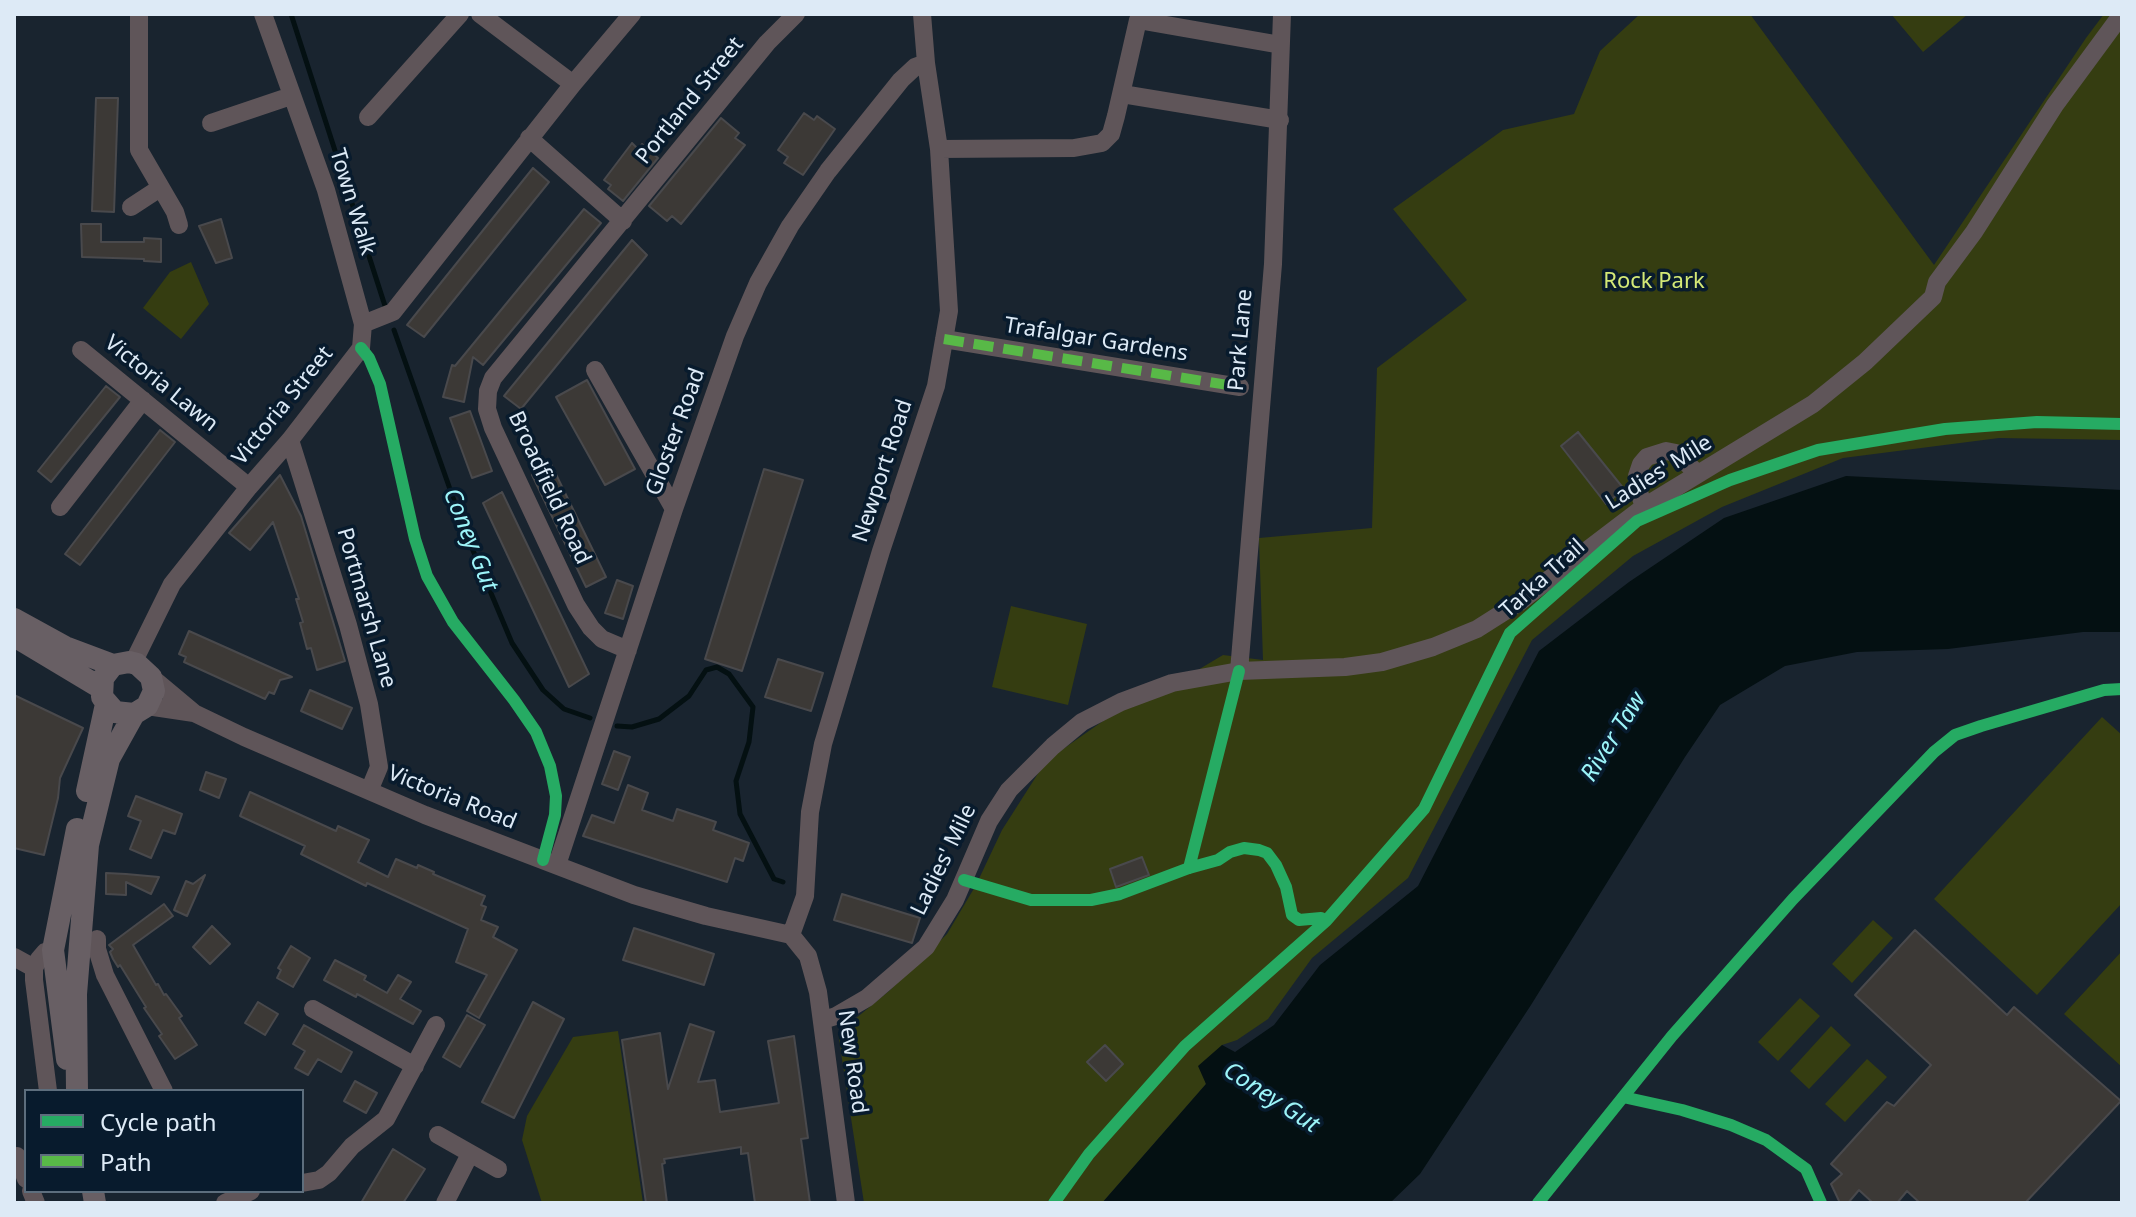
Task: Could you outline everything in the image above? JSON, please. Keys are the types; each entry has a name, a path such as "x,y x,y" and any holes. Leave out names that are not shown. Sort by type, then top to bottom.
{"main road":[{"path":"14,619 65,647 132,668 154,691 109,759 88,845 76,994 77,1089"},
{"path":"14,635 104,696 115,712 141,710"},
{"path":"76,1089 64,1051 53,950 104,696 103,678 132,668"}],"street":[{"path":"139,14 139,150 175,212 179,225"},
{"name":"Town Walk","path":"263,14 326,190 363,324"},
{"path":"368,117 460,14"},
{"path":"480,14 573,84"},
{"path":"363,324 393,312 529,138 632,14"},
{"name":"Portland Street","path":"623,221 767,43 796,14"},
{"name":"Newport Road","path":"791,935 805,896 810,812 823,744 936,386 949,311 939,149 922,14"},
{"name":"Park Lane","path":"1239,671 1273,264 1282,14"},
{"name":"Ladies' Mile","path":"823,1020 867,998 926,947 955,900 989,821 1009,790 1082,722 1121,702 1172,683 1239,671 1345,667 1382,662 1433,647 1477,629 1518,603 1644,507 1813,404 1865,362 1933,297 1937,282 1974,232 2055,105 2122,14"},
{"path":"939,149 1074,148 1102,143 1111,134 1138,20 1281,45"},
{"name":"Gloster Road","path":"557,865 674,509 735,336 779,243 828,171 889,94 915,67 926,63"},
{"path":"1122,94 1280,120"},
{"path":"211,123 291,96"},
{"path":"529,138 623,221"},
{"path":"131,207 160,188"},
{"name":"Broadfield Road","path":"623,221 493,378 486,399 493,428 576,605 602,639 628,650"},
{"name":"Victoria Street","path":"132,668 172,584 361,348 363,324"},
{"name":"Trafalgar Gardens","path":"944,339 1240,387"},
{"name":"Victoria Lawn","path":"81,350 249,487"},
{"path":"595,370 674,509"},
{"path":"60,507 143,400"},
{"name":"Portmarsh Lane","path":"290,440 348,625 369,704 379,767 369,791"},
{"path":"1644,507 1637,476 1647,457 1666,451 1676,453 1698,474"},
{"name":"Victoria Road","path":"132,668 194,713 369,791 647,898 706,916 791,935"},
{"name":"Victoria Road","path":"141,710 194,713"},
{"name":"New Road","path":"791,935 808,956 823,1020 846,1203"},
{"path":"97,939 105,975 163,1089"},
{"path":"48,1089 34,990 34,968 45,952 53,950"},
{"path":"14,957 34,968"},
{"path":"313,1009 415,1066"},
{"path":"304,1183 319,1180 329,1173 352,1146 386,1119 436,1025"},
{"path":"438,1135 498,1169"},
{"path":"445,1203 470,1154"},
{"path":"225,1203 247,1193"}],"green space":[{"name":"Rock Park","path":"1640,14 1750,14 1934,265 2086,38 2104,14 2122,14 2122,440 1999,438 1843,458 1722,507 1633,556 1532,640 1408,878 1312,958 1268,1019 1237,1040 1222,1045 1205,1080 1206,1084 1102,1203 864,1203 838,1033 889,991 947,934 976,885 1002,830 1046,761 1113,714 1171,686 1223,655 1263,660 1259,538 1372,528 1377,368 1467,300 1393,209 1503,130 1574,114 1600,51"},
{"path":"1891,14 1968,14 1923,52"},
{"path":"191,262 209,304 181,339 143,308 170,272"},
{"path":"1011,606 1087,624 1068,705 992,687"},
{"path":"2102,717 2122,735 2122,903 2037,995 1934,899"},
{"path":"1873,920 1893,938 1852,983 1832,964"},
{"path":"2122,951 2122,1067 2064,1014"},
{"path":"1800,998 1820,1016 1778,1061 1758,1042"},
{"path":"1831,1026 1851,1045 1809,1089 1790,1071"},
{"path":"618,1031 643,1203 542,1203 522,1140 527,1116 573,1037"},
{"path":"1867,1059 1887,1077 1845,1122 1825,1104"}],"water":[{"name":"River Taw","path":"1846,476 2122,490 2122,632 2083,632 1948,649 1857,652 1785,666 1720,705 1531,1005 1420,1174 1390,1203 1102,1203 1206,1084 1198,1066 1222,1045 1235,1052 1274,1025 1320,965 1418,886 1539,651 1629,582 1724,518"}],"building":[{"path":"96,98 118,98 114,212 92,211"},
{"path":"804,113 814,120 817,116 835,129 803,175 784,163 788,157 778,150"},
{"path":"721,118 739,133 735,138 745,145 681,224 672,216 667,221 649,206"},
{"path":"632,143 638,149 642,144 658,158 623,201 608,189 611,185 604,180"},
{"path":"533,168 549,182 424,337 407,325"},
{"path":"584,209 601,223 483,365 473,357 464,402 443,397 452,365 455,366"},
{"path":"221,219 232,258 216,263 199,226"},
{"path":"81,224 101,224 101,242 161,239 161,262 82,257"},
{"path":"632,240 647,255 521,409 504,396"},
{"path":"587,380 635,469 605,485 556,397"},
{"path":"106,386 120,397 51,482 38,471"},
{"path":"470,411 492,471 472,478 450,418"},
{"path":"160,430 175,442 80,565 65,554"},
{"path":"1578,432 1624,489 1606,504 1561,446"},
{"path":"551,464 606,577 586,587 532,475"},
{"path":"764,469 803,480 742,671 705,659"},
{"path":"280,475 301,516 345,661 317,670 311,648 307,649 296,599 299,599 273,522 250,550 229,533"},
{"path":"502,492 589,674 569,687 483,503"},
{"path":"617,580 633,586 623,619 605,613"},
{"path":"189,631 292,677 280,680 274,694 269,692 265,699 184,662 186,657 179,654"},
{"path":"778,659 823,673 811,711 765,697"},
{"path":"310,690 352,708 342,729 301,711"},
{"path":"14,695 83,728 60,778 44,855 14,848"},
{"path":"614,751 630,757 618,790 602,784"},
{"path":"206,772 226,779 219,798 200,790"},
{"path":"628,785 648,793 642,810 673,821 677,809 716,822 713,830 749,843 743,861 735,858 727,882 583,836 592,815 614,823"},
{"path":"250,792 336,831 338,826 369,840 358,862 388,877 396,859 417,868 418,865 485,896 481,905 486,907 481,920 498,927 493,937 517,950 479,1018 467,1011 487,975 456,962 468,929 367,883 366,886 301,854 305,846 240,816"},
{"path":"136,796 182,814 175,834 163,830 151,858 130,849 141,821 128,816"},
{"path":"1142,857 1149,875 1116,887 1110,869"},
{"path":"106,873 159,877 151,894 126,882 126,895 106,894"},
{"path":"205,875 187,916 174,910 186,881 193,884"},
{"path":"842,894 920,918 912,943 834,920"},
{"path":"164,904 173,916 133,945 156,985 182,1016 179,1018 197,1045 175,1059 120,965 118,967 113,959 110,952 113,949 109,945"},
{"path":"212,926 230,944 210,964 193,947"},
{"path":"634,928 714,954 704,985 623,960"},
{"path":"1915,930 2007,1015 2014,1007 2121,1101 2025,1203 1920,1203 1907,1191 1897,1203 1873,1203 1859,1190 1848,1203 1840,1203 1831,1184 1842,1174 1831,1164 1887,1102 1894,1106 1931,1065 1855,995"},
{"path":"291,946 310,958 293,987 277,978 281,970 278,968"},
{"path":"335,960 366,976 364,980 387,993 398,975 411,982 400,999 421,1011 413,1024 324,980"},
{"path":"258,1002 278,1014 265,1035 245,1023"},
{"path":"533,1002 564,1019 514,1118 482,1102"},
{"path":"467,1015 485,1025 460,1067 443,1057"},
{"path":"690,1024 714,1032 698,1082 715,1080 720,1112 779,1103 768,1041 794,1036 808,1138 801,1139 810,1203 755,1203 748,1153 741,1154 741,1147 664,1159 667,1203 646,1203 622,1040 660,1033 668,1089"},
{"path":"304,1025 352,1052 341,1072 318,1059 308,1075 295,1068 305,1051 293,1044"},
{"path":"1105,1045 1123,1064 1106,1081 1087,1062"},
{"path":"355,1081 377,1093 366,1113 344,1101"},
{"path":"393,1149 425,1169 403,1203 361,1203"}],"waterway":[{"name":"Coney Gut","path":"291,14 386,309"},
{"name":"Coney Gut","path":"394,330 464,529 512,643 543,690 564,709 590,718"},
{"name":"Coney Gut","path":"617,726 632,727 659,719 689,696 706,670 717,667 729,674 753,707 749,742 736,781 740,814 774,879 783,882"}],"marked path":[{"path":"944,339 1240,387"}],"cycle path":[{"path":"361,348 369,358 380,384 415,539 427,576 453,622 536,732 550,766 556,796 555,815 543,860"},
{"name":"Tarka Trail","path":"1054,1203 1089,1154 1185,1046 1326,921 1424,809 1510,633 1637,521 1730,480 1818,450 1945,429 2037,422 2122,424"},
{"path":"1189,868 1239,671"},
{"path":"1538,1203 1672,1036 1793,899 1934,752 1955,735 1981,726 2104,690 2122,689"},
{"path":"964,880 1031,900 1091,900 1120,894 1244,848 1267,853 1276,865 1286,887 1292,915 1299,920 1321,918 1326,921"},
{"path":"1623,1097 1682,1110 1766,1140 1806,1169 1821,1203"}]}
